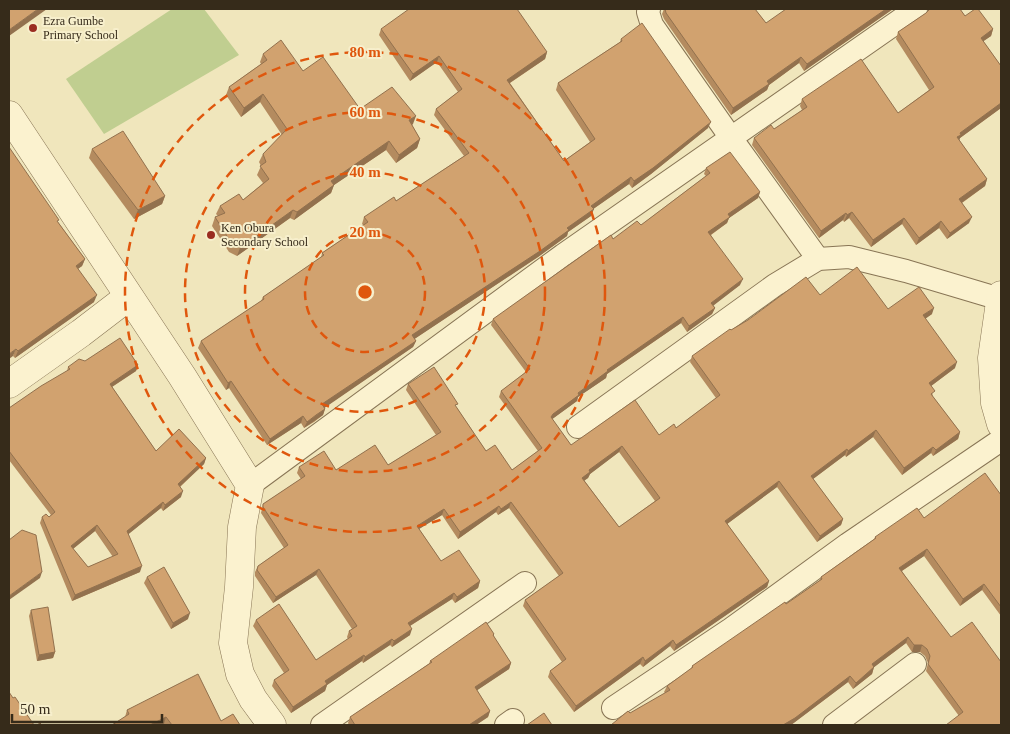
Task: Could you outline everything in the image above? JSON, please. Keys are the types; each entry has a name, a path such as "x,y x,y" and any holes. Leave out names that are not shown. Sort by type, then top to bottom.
{"street":[{"path":"649,9 648,12 652,25 730,138 818,259"},
{"path":"250,485 563,255 916,9"},
{"path":"9,114 128,297 182,376 250,485 242,527 239,587 233,643 240,674 253,699 272,725"},
{"path":"578,428 775,285 818,259 849,257 1000,297 992,358 995,403 1001,424"},
{"path":"9,384 128,297"},
{"path":"613,708 1001,440"},
{"path":"322,725 525,582"},
{"path":"834,725 915,664"}],"green space":[{"path":"172,9 204,9 239,55 104,134 66,79"}],"building":[{"path":"9,9 38,9 9,30"},
{"path":"409,9 517,9 547,52 507,80 564,161 595,139 558,83 622,41 621,39 642,23 711,122 653,168 634,181 631,177 591,206 594,209 567,228 569,230 540,251 412,335 416,341 322,404 325,409 307,422 303,416 270,439 231,381 228,383 201,341 264,299 263,297 324,255 322,253 368,222 364,217 394,197 396,201 469,153 436,109 462,89 439,56 413,74 381,29"},
{"path":"665,9 755,9 766,23 786,9 886,9 807,64 801,57 767,81 769,84 733,108"},
{"path":"930,9 960,9 965,16 978,9 993,29 981,38 1001,66 1001,103 957,137 987,179 959,199 972,217 950,233 941,221 919,238 904,218 873,240 852,212 847,215 846,213 821,231 754,138 771,125 774,129 807,107 802,99 861,59 898,113 934,87 898,32"},
{"path":"281,40 303,71 323,57 360,109 392,87 416,116 409,120 420,139 399,155 389,141 331,181 334,185 297,212 293,210 240,248 232,244 215,217 225,213 220,206 239,194 243,200 269,179 260,166 266,162 263,154 287,129 263,94 244,108 229,87 267,60 263,54"},
{"path":"123,131 165,196 138,210 92,149"},
{"path":"9,147 59,220 57,221 85,259 76,266 97,295 18,351 16,349 9,354"},
{"path":"730,152 760,192 728,214 730,217 708,232 743,279 711,303 715,308 689,326 683,317 607,370 578,393 579,395 553,414 551,417 571,445 635,400 659,435 674,424 676,428 720,395 692,356 730,329 748,320 806,277 820,295 857,267 888,309 919,287 934,308 923,315 957,362 929,383 935,391 931,394 960,432 936,450 933,447 904,468 876,430 848,451 847,449 811,476 843,519 820,536 779,481 725,521 769,581 676,645 673,640 645,661 643,657 576,706 550,671 566,659 525,600 563,573 511,502 501,509 499,506 460,532 444,509 417,526 441,561 459,550 480,581 457,597 454,593 408,623 412,629 394,641 392,639 365,657 364,655 325,681 327,684 293,707 274,680 289,670 256,620 279,604 316,660 352,636 349,631 357,626 319,569 276,597 257,570 258,566 288,545 263,507 263,504 305,476 299,467 324,451 336,470 375,445 388,465 441,432 408,384 434,367 458,404 455,405 486,451 495,445 512,470 542,448 501,391 530,369 493,319 611,235 613,239 637,221 641,225 710,173 706,168","holes":["622,446 660,498 619,527 582,478 590,472 589,470"]},
{"path":"120,338 138,365 110,384 156,451 179,429 206,458 178,484 183,491 165,505 163,502 127,531 142,566 75,595 42,517 46,514 49,517 55,512 9,451 9,408 70,369 68,367 79,359 85,361","holes":["97,525 118,554 88,567 71,546"]},
{"path":"985,473 1001,495 1001,607 984,584 963,599 927,549 899,568 951,637 972,622 1001,662 1001,725 946,725 963,712 928,664 930,656 927,649 922,645 914,645 908,637 872,664 874,667 856,683 850,676 783,725 611,725 628,711 630,713 670,690 667,686 692,666 822,579 821,577 917,508 924,518"},
{"path":"22,530 36,535 42,572 9,596 9,540"},
{"path":"164,567 190,613 173,623 147,577"},
{"path":"48,607 55,652 39,655 31,610"},
{"path":"486,622 511,663 475,687 490,711 469,725 355,725 350,717 432,662 430,661"},
{"path":"198,674 221,721 233,714 240,725 172,725 166,717 150,725 112,725 129,714 127,710"},
{"path":"9,692 13,698 15,697 34,725 9,725"},
{"path":"544,713 552,725 527,725"}],"place":[{"name":"Ezra Gumbe Primary School","path":"33,28"},
{"name":"Ken Obura Secondary School","path":"211,235"}]}
